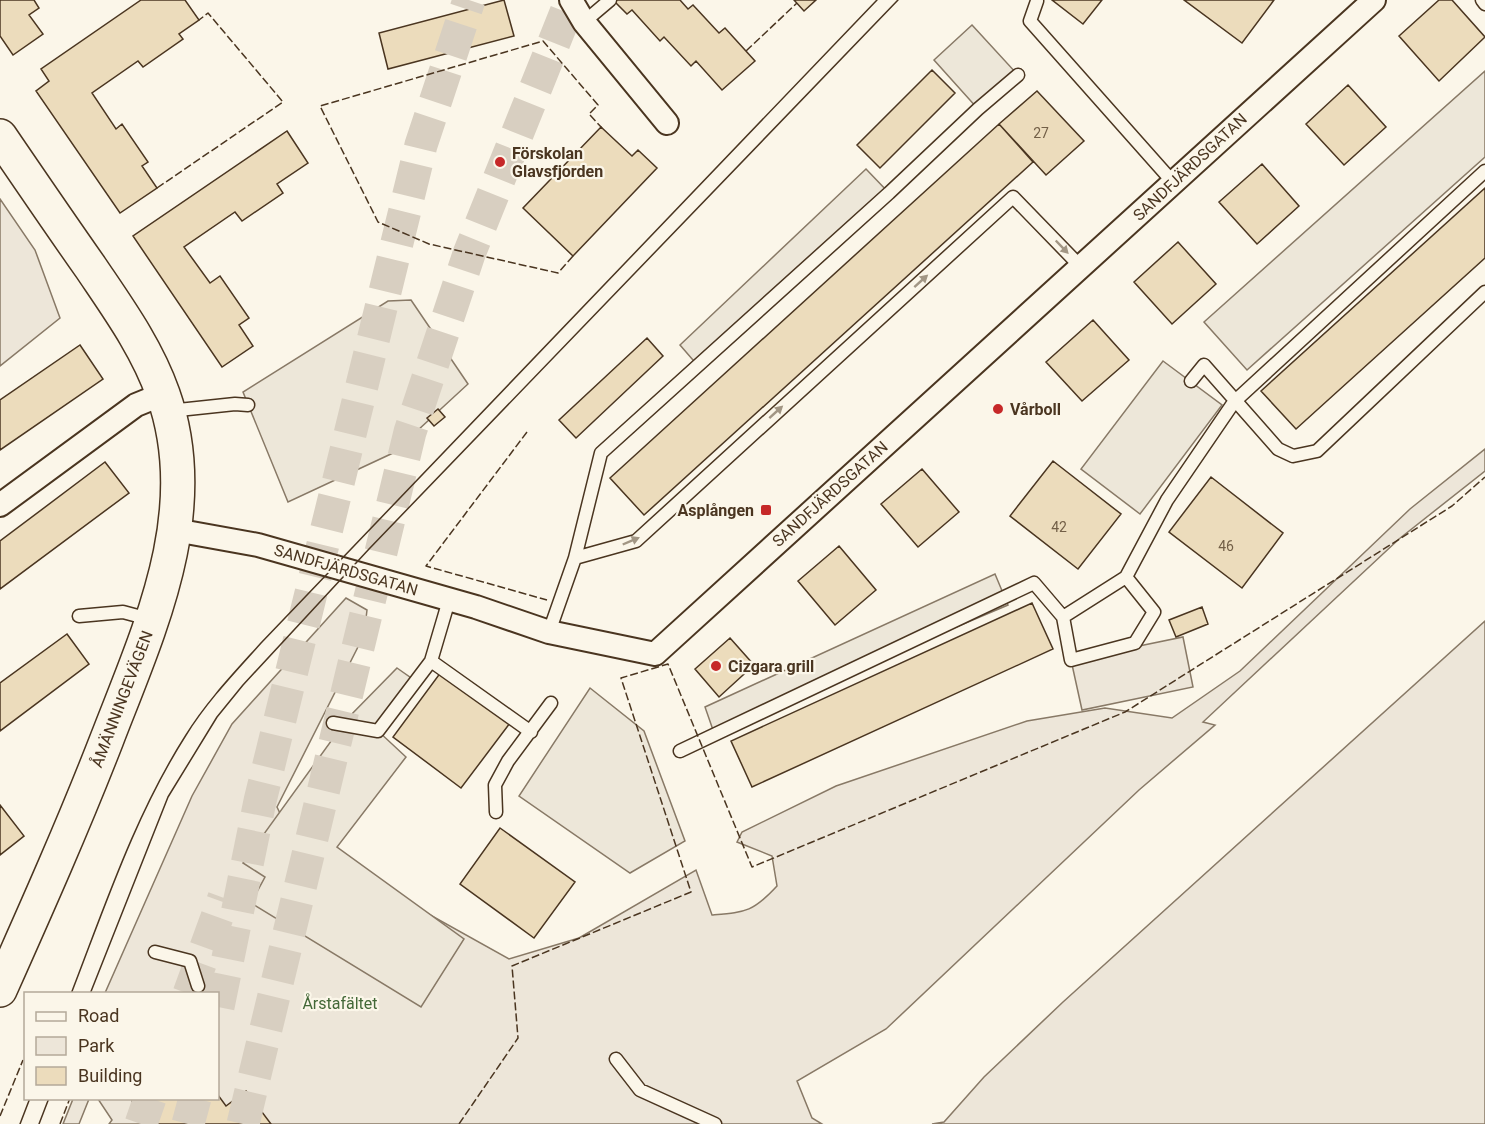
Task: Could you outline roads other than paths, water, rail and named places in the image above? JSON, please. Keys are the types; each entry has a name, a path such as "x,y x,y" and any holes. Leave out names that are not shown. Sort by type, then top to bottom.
{"street":[{"path":"571,0 584,22 667,123"},
{"name":"SANDFJÄRDSGATAN","path":"175,530 270,548 449,600 549,632 655,654 1082,267 1172,181 1374,0"},
{"name":"ÅMÄNNINGEVÄGEN","path":"0,136 119,309 144,350 166,402 176,460 175,530 153,620 92,777 4,972"},
{"path":"0,505 136,405 166,402"}],"lane":[{"path":"584,22 610,0"},
{"path":"1482,0 1485,4"},
{"path":"1037,1 1030,21 1172,181"},
{"path":"549,632 575,558 601,453 1018,75"},
{"path":"1063,617 1126,577 1167,500 1234,402 1485,171"},
{"path":"575,558 636,541 1013,197 1082,267"},
{"path":"1191,381 1204,365 1234,402 1278,449 1293,456 1317,451 1485,292"},
{"path":"166,402 248,405"},
{"path":"680,751 1034,583 1063,617 1071,660 1135,643 1154,612 1126,577"},
{"path":"333,723 378,731 430,661 449,600"},
{"path":"79,616 123,612 153,620"},
{"path":"430,661 531,732"},
{"path":"496,812 495,785 508,761 552,703"},
{"path":"155,952 190,961 198,986"},
{"path":"616,1059 640,1090 715,1124"}],"tunnel":[{"path":"219,1002 260,801 421,145 469,0"},
{"path":"243,1124 410,432 469,254 571,0"},
{"path":"190,992 224,898"},
{"path":"141,1124 149,1100"},
{"path":"188,1124 194,1100"}],"tram line":[{"path":"72,992 122,861 151,797 194,722 212,699 261,643 877,0"},
{"path":"91,992 168,797 217,717 243,685 369,549 898,0"},
{"path":"20,1124 29,1100"},
{"path":"39,1124 48,1100"}],"place":[{"name":"Förskolan Glavsfjorden","path":"500,162"},
{"name":"Vårboll","path":"998,409"},
{"name":"Asplången","path":"766,510"},
{"name":"Cizgara grill","path":"716,666"}],"park label":[{"name":"Årstafältet","path":"340,1003"}]}
